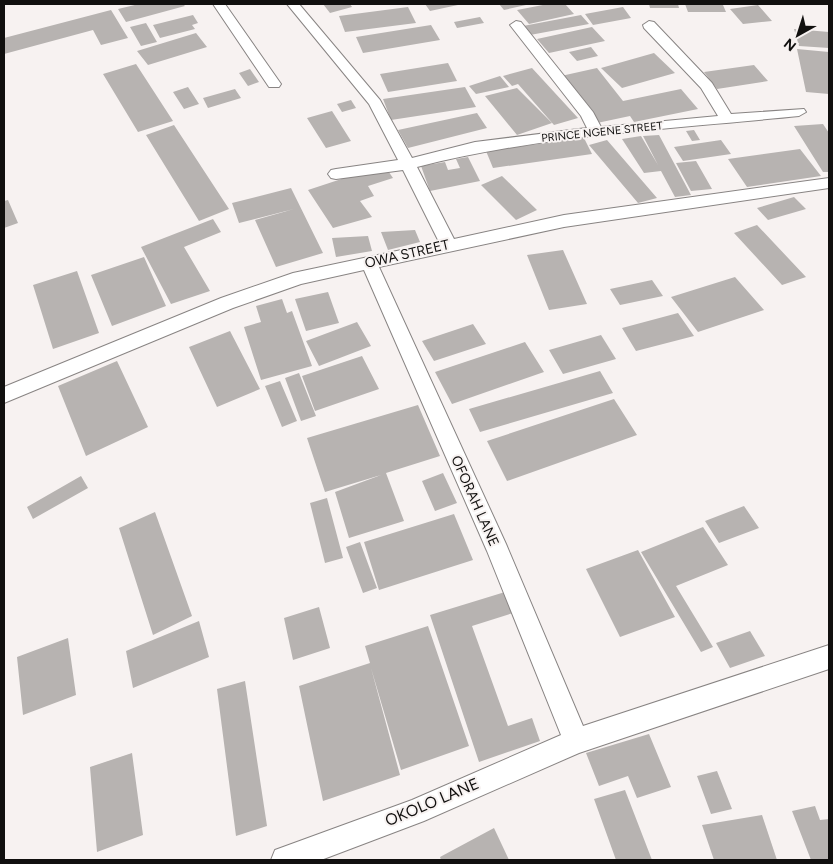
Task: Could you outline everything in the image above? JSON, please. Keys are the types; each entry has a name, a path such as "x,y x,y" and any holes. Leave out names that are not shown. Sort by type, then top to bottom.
{"street":[{"path":"219,4 274,84"},
{"path":"293,4 374,103 435,215 449,245"},
{"path":"516,25 588,115 596,132"},
{"path":"649,25 707,86 727,119"},
{"name":"PRINCE NGENE STREET","path":"336,174 406,164 475,147 596,132 799,112"},
{"path":"823,183 829,196"},
{"name":"OWA STREET","path":"4,395 263,289 299,278 564,221 736,198 823,183"},
{"name":"OFORAH LANE","path":"369,263 498,551 576,741"},
{"name":"OKOLO LANE","path":"285,860 415,812 576,741 829,656"}],"building":[{"path":"139,4 183,4 185,6 126,22 118,9"},
{"path":"323,4 350,4 352,7 330,13"},
{"path":"425,4 458,4 458,5 430,11"},
{"path":"499,4 524,4 526,5 504,10"},
{"path":"548,4 565,4 574,14 529,24 517,10"},
{"path":"649,4 678,4 679,8 650,8"},
{"path":"685,4 723,5 726,12 688,12"},
{"path":"758,5 772,21 743,24 730,9"},
{"path":"408,7 416,23 345,32 339,16"},
{"path":"623,7 631,18 593,25 585,14"},
{"path":"111,10 128,38 101,45 93,30 4,54 4,38"},
{"path":"193,15 198,23 192,25 195,29 160,38 153,25"},
{"path":"581,15 589,24 530,35 523,26"},
{"path":"480,17 484,23 457,28 454,22"},
{"path":"146,23 157,42 141,46 130,27"},
{"path":"431,25 440,40 363,53 356,37"},
{"path":"592,27 605,41 549,53 537,39"},
{"path":"794,29 829,32 829,48 799,46"},
{"path":"196,33 207,47 148,65 137,51"},
{"path":"591,47 598,56 577,61 569,52"},
{"path":"797,49 829,52 829,94 806,92"},
{"path":"654,53 675,73 622,88 601,68"},
{"path":"448,63 457,81 388,92 380,74"},
{"path":"136,64 173,121 138,132 103,74"},
{"path":"754,65 768,81 717,89 704,72"},
{"path":"532,68 578,118 554,125 518,84 512,86 503,76"},
{"path":"597,68 623,101 681,89 698,109 634,122 630,116 597,123 561,76"},
{"path":"250,69 259,82 248,86 239,73"},
{"path":"500,76 509,87 476,94 469,86"},
{"path":"188,87 199,104 184,109 173,92"},
{"path":"465,87 476,107 391,120 383,99"},
{"path":"517,88 552,123 517,135 485,96"},
{"path":"235,89 241,98 208,108 203,98"},
{"path":"351,100 356,108 342,112 337,104"},
{"path":"332,111 351,141 326,148 307,118"},
{"path":"477,113 487,128 408,148 398,130"},
{"path":"823,124 829,133 829,172 823,172 794,126"},
{"path":"174,125 229,209 199,221 146,135"},
{"path":"694,130 700,140 692,141 686,131"},
{"path":"659,135 691,195 675,197 661,171 644,173 622,139 641,136 658,165 643,136"},
{"path":"584,138 592,154 493,168 486,151"},
{"path":"607,140 657,198 638,203 589,145"},
{"path":"721,140 731,154 683,161 674,147"},
{"path":"800,149 821,176 747,187 728,159"},
{"path":"468,157 480,181 430,191 421,166 445,162 448,170 460,168 456,159"},
{"path":"696,161 712,189 691,191 676,163"},
{"path":"384,165 393,178 368,186 374,196 360,201 372,217 333,228 308,190"},
{"path":"502,176 537,210 516,220 481,185"},
{"path":"291,188 323,253 276,267 255,220 294,209 239,223 232,203"},
{"path":"794,197 806,209 768,220 757,208"},
{"path":"8,200 18,223 4,228 4,201"},
{"path":"213,219 221,232 184,247 210,291 171,304 141,247"},
{"path":"757,225 806,277 782,285 734,233"},
{"path":"415,230 420,242 388,250 381,232"},
{"path":"368,236 372,251 336,257 332,238"},
{"path":"563,250 587,304 549,310 527,255"},
{"path":"144,257 166,306 112,326 91,275"},
{"path":"77,271 99,333 53,349 33,285"},
{"path":"735,277 764,310 698,332 671,297"},
{"path":"652,280 663,296 620,305 610,289"},
{"path":"328,292 339,323 306,331 295,299"},
{"path":"282,299 287,313 292,311 312,366 261,380 244,327 261,322 256,306"},
{"path":"678,313 694,336 636,351 622,328"},
{"path":"357,322 371,346 319,366 306,341"},
{"path":"473,324 486,344 434,361 422,341"},
{"path":"230,331 260,389 217,407 189,347"},
{"path":"601,335 616,359 563,374 549,350"},
{"path":"525,342 544,372 452,404 435,372"},
{"path":"362,356 379,389 315,411 302,376"},
{"path":"117,361 148,427 86,456 58,386"},
{"path":"600,371 613,393 480,432 469,409"},
{"path":"299,373 316,416 301,421 285,378"},
{"path":"280,381 297,421 282,427 265,386"},
{"path":"614,399 637,435 507,481 487,441"},
{"path":"418,405 440,456 386,473 404,521 349,538 335,492 381,475 325,492 307,438"},
{"path":"443,473 457,503 435,511 422,481"},
{"path":"81,476 88,488 33,519 27,507"},
{"path":"327,498 343,558 325,563 310,503"},
{"path":"744,506 759,528 719,543 705,521"},
{"path":"155,512 192,616 153,635 119,528"},
{"path":"454,514 473,560 379,590 364,542"},
{"path":"703,527 728,565 676,586 713,647 701,652 641,552"},
{"path":"360,542 377,588 363,593 346,547"},
{"path":"638,550 675,617 620,637 586,569"},
{"path":"505,592 513,613 472,626 508,726 532,718 540,741 479,762 430,615"},
{"path":"319,607 330,648 293,660 284,618"},
{"path":"199,621 209,657 133,688 126,651"},
{"path":"428,626 469,746 401,770 371,668 400,775 323,801 299,686 370,663 365,646"},
{"path":"750,631 765,656 730,668 716,643"},
{"path":"68,638 76,695 23,715 17,657"},
{"path":"245,681 267,826 236,836 217,689"},
{"path":"649,734 671,787 637,798 628,776 599,786 586,753"},
{"path":"132,753 143,835 97,852 90,767"},
{"path":"717,771 732,809 711,814 697,776"},
{"path":"625,790 652,860 616,860 594,799"},
{"path":"815,806 820,820 829,819 829,860 811,860 792,811"},
{"path":"762,815 777,860 714,860 702,825"},
{"path":"494,828 509,860 441,860 440,857"}]}
